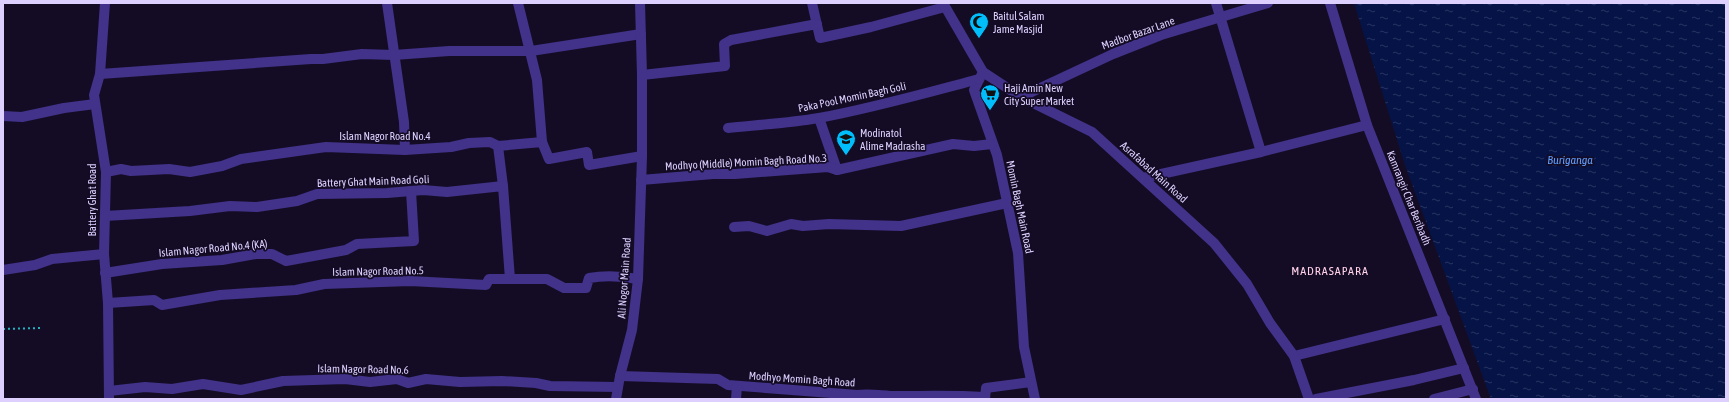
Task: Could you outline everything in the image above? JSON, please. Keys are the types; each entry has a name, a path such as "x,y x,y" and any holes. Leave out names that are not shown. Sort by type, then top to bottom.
{"street":[{"name":"Battery Ghat Road","path":"104,3 100,74 94,96 106,172 104,254 108,303 109,395"},
{"path":"387,3 404,122 405,150"},
{"path":"518,3 531,51 536,80 542,142 549,159 587,152 589,165 642,156"},
{"name":"Ali Nogor Main Road","path":"616,399 620,376 632,330 638,279 642,156 640,3"},
{"path":"812,3 820,38 871,27 944,5"},
{"path":"1216,3 1262,152"},
{"name":"Madbor Bazar Lane","path":"1021,97 1113,54 1161,35 1268,3"},
{"name":"Kamrangir Char Beribadh","path":"1330,3 1367,125 1474,394"},
{"name":"Asrafabad Main Road","path":"944,5 981,76 1092,132 1214,243 1247,284 1270,323 1294,356 1308,399"},
{"path":"642,75 725,66 724,44 732,40 817,24"},
{"path":"100,74 311,59 323,60 362,54 394,55 449,51 531,51 641,34"},
{"name":"Paka Pool Momin Bagh Goli","path":"728,128 819,118 923,94 981,76"},
{"name":"Momin Bagh Main Road","path":"981,76 974,90 997,155 1018,253 1024,347 1035,399"},
{"path":"3,116 22,117 64,108 95,104"},
{"path":"819,118 836,170"},
{"path":"1143,178 1262,152 1367,125"},
{"name":"Islam Nagor Road No.4","path":"106,172 121,168 131,171 169,169 190,172 222,166 242,159 326,147 405,150 451,147 469,143 490,142 498,146 542,142"},
{"name":"Modhyo (Middle) Momin Bagh Road No.3","path":"641,180 828,167 836,170 860,166 872,161 904,156 953,144 974,146 992,144"},
{"path":"498,146 503,186 510,279"},
{"name":"Battery Ghat Main Road Goli","path":"105,216 190,211 230,206 257,207 297,201 317,194 387,193 411,191 447,192 503,186"},
{"name":"Islam Nagor Road No.4 (KA)","path":"105,273 169,264 222,260 256,254 272,254 286,261 346,250 357,244 414,241 411,191"},
{"path":"734,227 749,226 767,231 791,224 803,226 829,224 901,226 1007,203"},
{"path":"3,270 35,265 52,259 104,254"},
{"name":"Islam Nagor Road No.5","path":"108,303 154,300 162,305 220,295 296,290 324,284 410,281 486,285 488,279 547,279 564,288 586,288 589,278 614,276 638,279"},
{"path":"1294,356 1445,320"},
{"path":"1316,399 1414,380 1464,368"},
{"name":"Modhyo Momin Bagh Road","path":"620,376 718,379 728,385 857,395 962,396 985,398"},
{"name":"Islam Nagor Road No.6","path":"109,395 145,386 172,389 203,384 241,390 283,381 345,379 370,382 397,379 408,383 426,379 460,382 502,381 536,383 550,386 618,387"},
{"path":"985,398 986,388 1031,382"},
{"path":"736,399 737,386"},
{"path":"1434,399 1474,394"}],"path":[{"path":"3,329 42,328"}],"water":[{"name":"Buriganga","path":"1354,3 1726,3 1726,399 1491,399 1405,165"}],"place":[{"name":"Baitul Salam Jame Masjid","path":"979,39"},
{"name":"Haji Amin New City Super Market","path":"990,111"},
{"name":"Modinatol Alime Madrasha","path":"846,156"}],"district":[{"name":"MADRASAPARA","path":"1330,271"}]}
